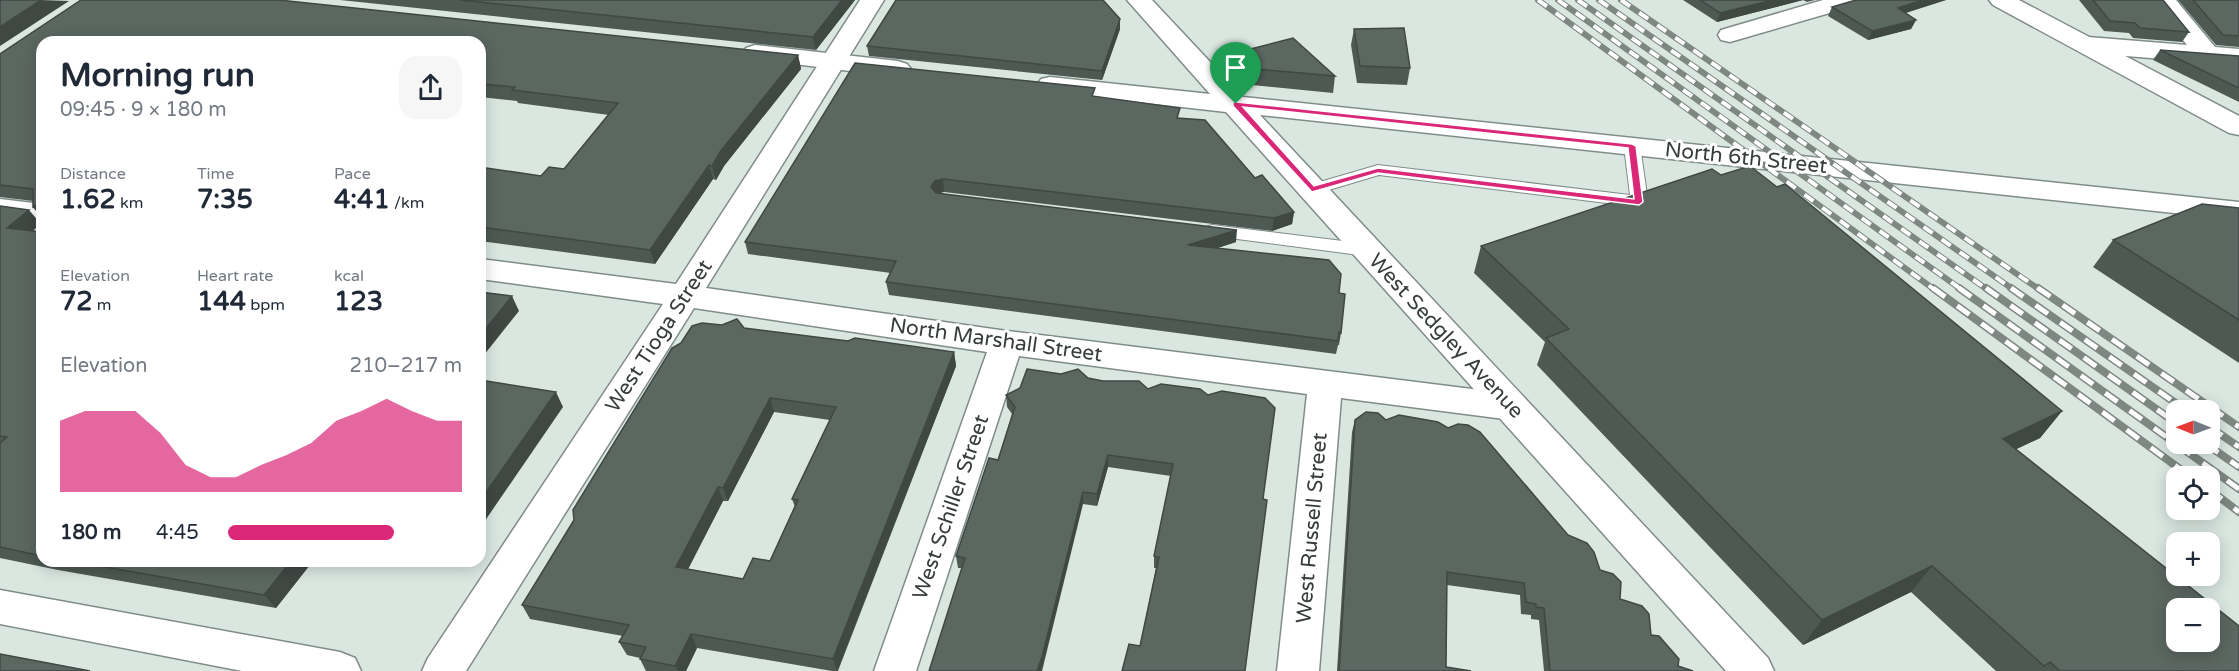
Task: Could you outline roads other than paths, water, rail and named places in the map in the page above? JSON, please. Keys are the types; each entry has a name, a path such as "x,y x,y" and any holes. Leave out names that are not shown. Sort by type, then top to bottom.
{"street":[{"name":"West Tioga Street","path":"443,671 686,296 872,0"},
{"name":"West Sedgley Avenue","path":"1139,0 1753,671"},
{"path":"1730,35 1849,0"},
{"path":"2001,0 2239,127"},
{"path":"2163,0 2207,54"},
{"path":"2088,45 2239,57"},
{"path":"732,51 917,71"},
{"name":"North 6th Street","path":"1024,82 2239,210"},
{"path":"0,208 36,212"},
{"name":"North Marshall Street","path":"486,270 686,296 1007,343 1512,407"},
{"name":"West Schiller Street","path":"895,671 1007,343"},
{"name":"West Russell Street","path":"1298,671 1326,384"},
{"path":"0,607 340,671"}],"lane":[{"path":"1312,189 1378,170 1639,202 1632,146"},
{"path":"1189,228 1367,250"}],"railway":[{"path":"1538,0 1935,290"},
{"path":"1558,0 1962,290"},
{"path":"1578,0 1988,290"},
{"path":"1599,0 2014,290"},
{"path":"1621,0 2040,290"},
{"path":"1933,288 2176,466"},
{"path":"1959,288 2239,489"},
{"path":"1986,288 2166,416"},
{"path":"2011,288 2171,400"},
{"path":"2038,288 2239,427"},
{"path":"2220,434 2239,447"},
{"path":"2220,454 2239,467"},
{"path":"2220,498 2239,512"}]}
